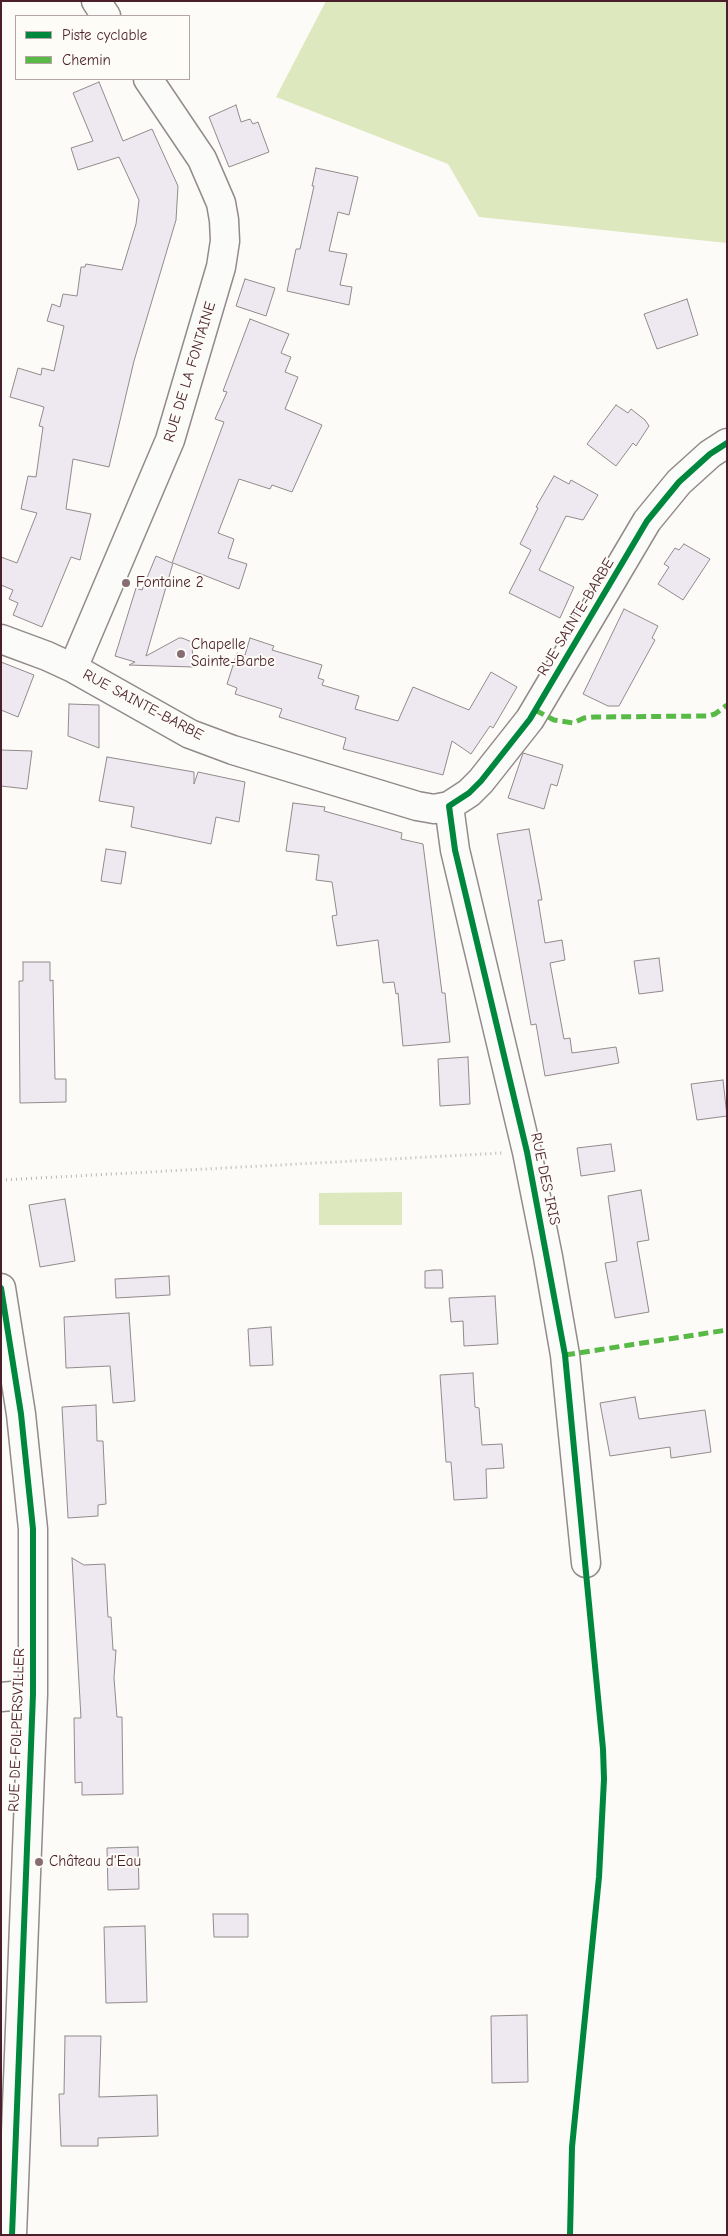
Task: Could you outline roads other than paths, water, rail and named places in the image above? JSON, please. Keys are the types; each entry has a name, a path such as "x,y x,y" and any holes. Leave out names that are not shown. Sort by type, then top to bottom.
{"street":[{"path":"96,1 105,15"},
{"name":"RUE DE LA FONTAINE","path":"73,668 170,440 221,267 225,241 221,203 202,159 149,80"},
{"name":"RUE SAINTE-BARBE","path":"1,639 73,668 190,734 233,750 417,806 434,809 449,806 469,793 481,781 530,719 647,521 679,482 710,454 727,443"},
{"name":"RUE DES IRIS","path":"449,806 455,850 527,1152 565,1355 586,1563"},
{"name":"RUE DE FOLPERSVILLER","path":"1,1288 22,1414 33,1529 32,1694 12,2235"},
{"path":"1,1697 32,1694"}],"place":[{"name":"Fontaine 2","path":"126,583"},
{"name":"Chapelle Sainte-Barbe","path":"181,654"},
{"name":"Château d'Eau","path":"39,1862"}]}
